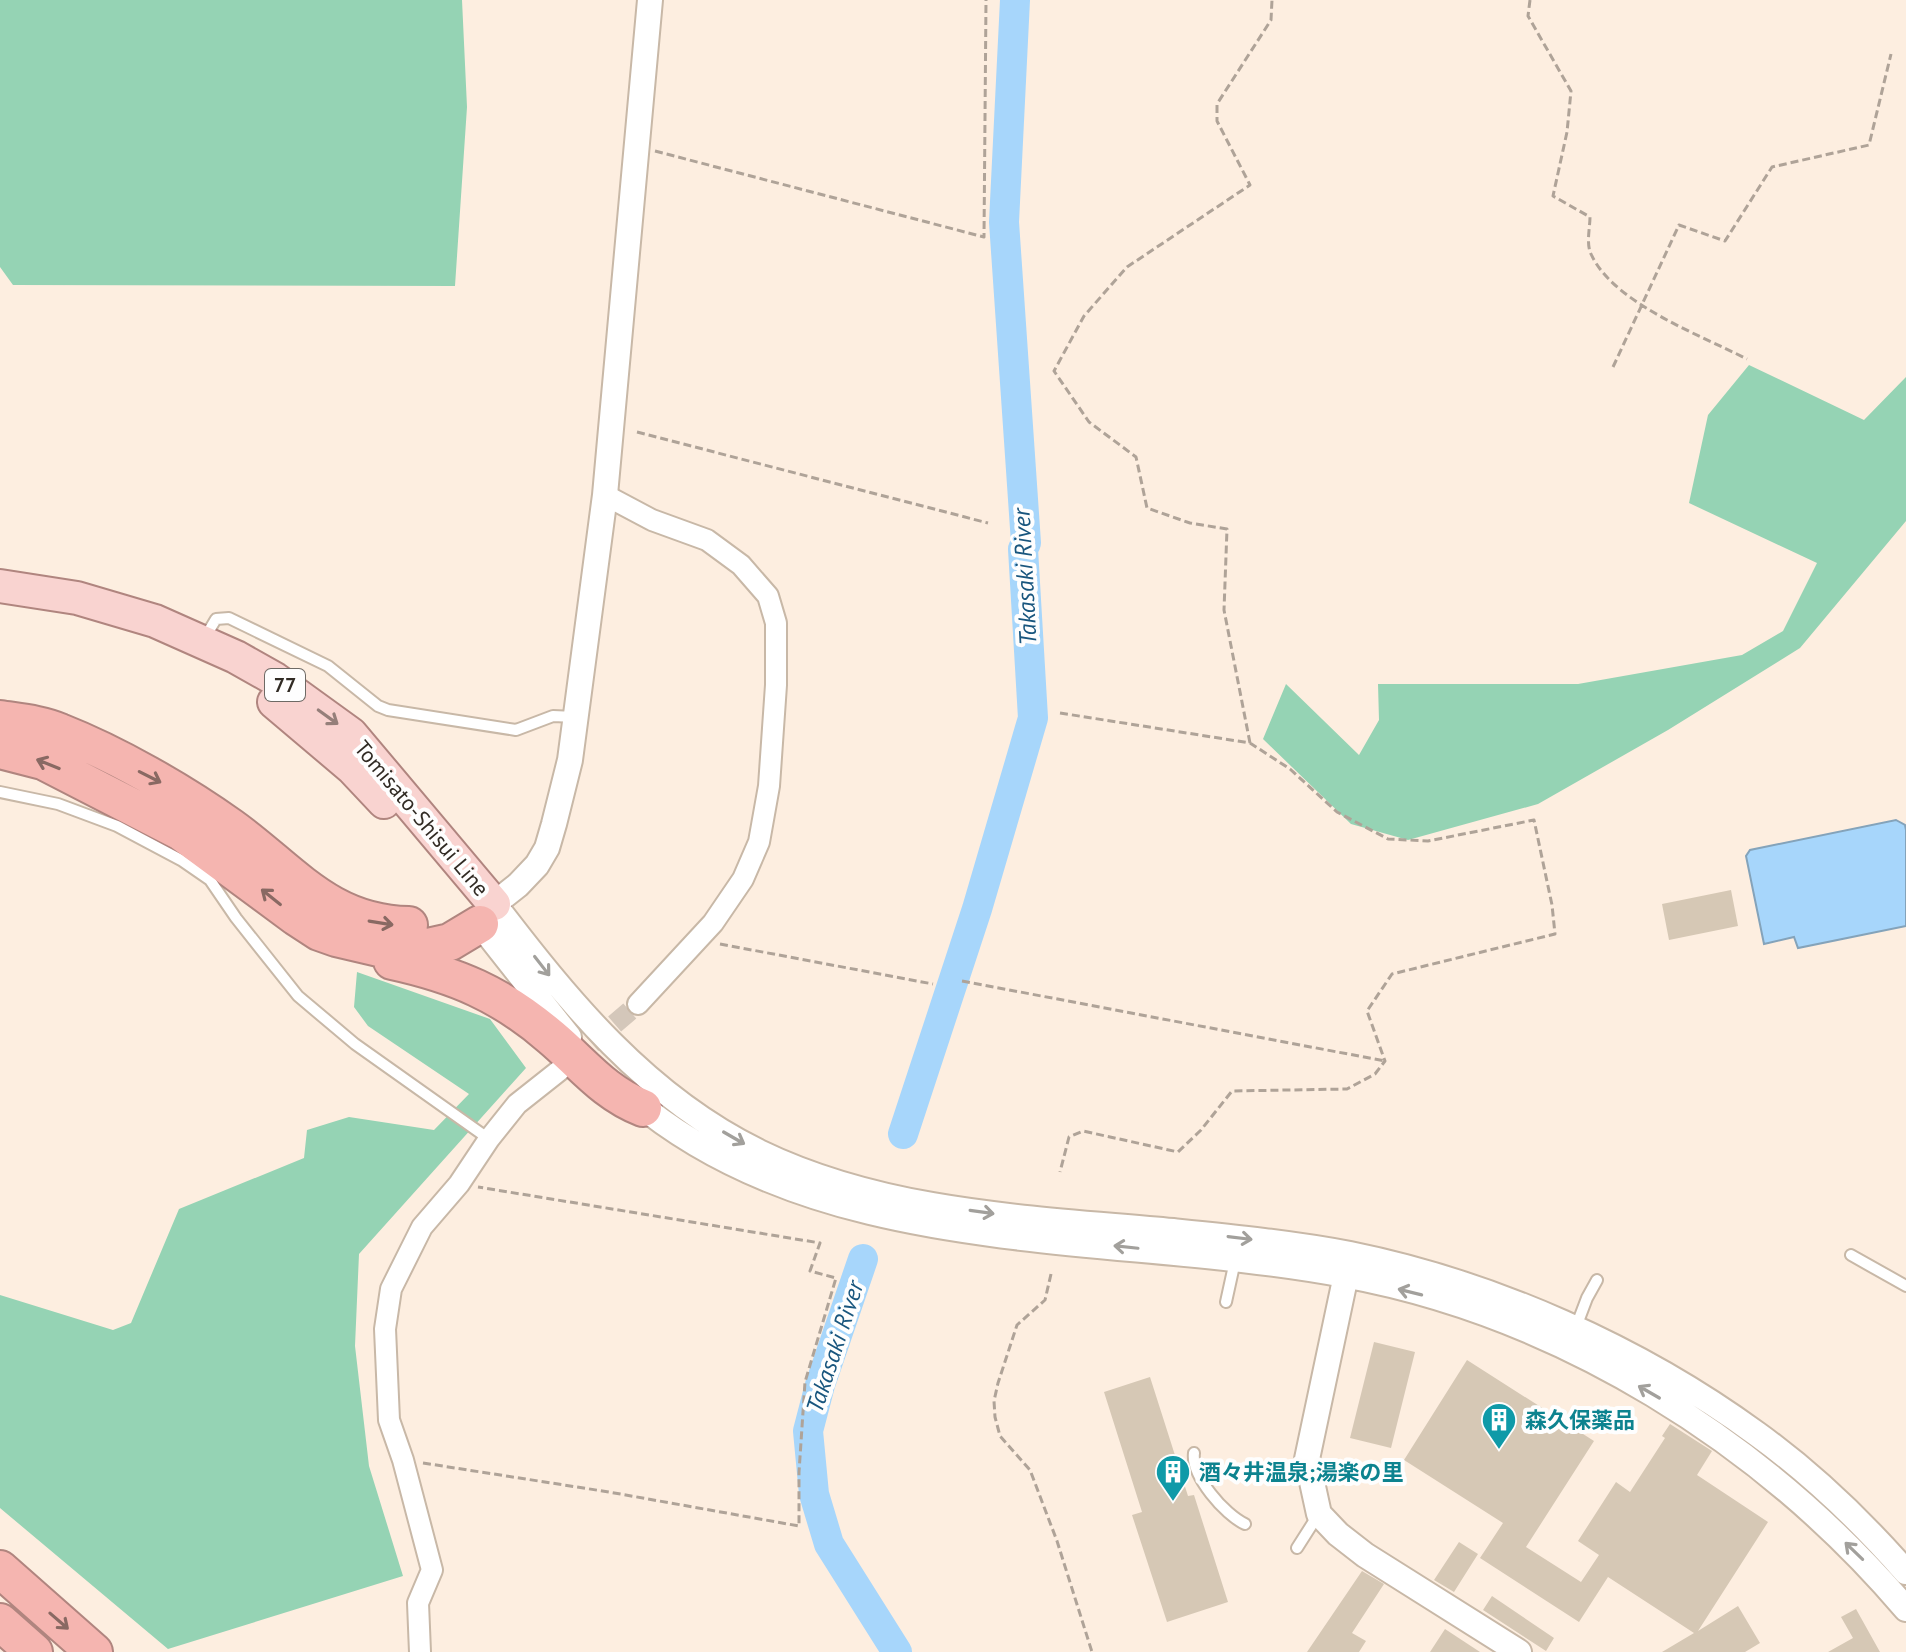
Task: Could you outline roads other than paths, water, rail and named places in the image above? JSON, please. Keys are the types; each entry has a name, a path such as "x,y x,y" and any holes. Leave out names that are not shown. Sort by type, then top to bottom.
{"highway":[{"path":"0,719 57,730 180,793 234,829 319,898 347,913 370,922 420,925 480,911"},
{"path":"0,750 43,761 181,832 296,917 319,932 336,938 383,949 414,950 450,942 480,911"},
{"path":"336,938 353,950 437,971 485,991 544,1031 613,1094 643,1108"},
{"path":"8,1576 94,1652"},
{"path":"0,1622 34,1652"},
{"path":"0,1640 15,1652"}],"main road":[{"name":"Tomisato-Shisui Line","path":"0,586 77,598 155,621 203,641 275,679 351,734 480,911"},
{"name":"Tomisato-Shisui Line","path":"0,599 68,611 109,623 195,656 241,679 283,709 352,768 480,911"}],"street":[{"path":"480,911 518,885 537,865 547,848 570,760 605,495 650,0"},
{"path":"605,495 652,520 707,540 741,565 768,596 776,623 776,685 769,786 759,842 743,879 713,923 638,1004"},
{"path":"480,911 568,1036 613,1082 643,1108 726,1162 780,1185 868,1212 987,1234 1236,1260 1346,1275 1455,1303 1605,1367 1687,1414 1805,1505 1869,1565 1906,1609"},
{"path":"480,911 624,1056 682,1103 727,1134 791,1166 921,1204 1240,1238 1350,1254 1458,1282 1547,1315 1700,1395 1759,1435 1819,1485 1906,1572"},
{"path":"420,1652 418,1603 432,1570 403,1460 389,1420 385,1329 391,1289 422,1227 459,1184 489,1139 517,1104 560,1070"},
{"path":"1346,1275 1307,1459 1319,1514 1365,1555 1519,1652"}],"lane":[{"path":"203,641 216,619 229,618 328,666 378,706 388,710 510,730 525,728 553,716 575,717"},
{"path":"0,792 58,804 117,826 181,860 210,880 298,996 355,1044 489,1139"},
{"path":"1851,1255 1906,1286"},
{"path":"1226,1302 1236,1260"},
{"path":"1575,1329 1597,1280"},
{"path":"1194,1453 1192,1459 1200,1477 1220,1505 1245,1524"},
{"path":"1297,1548 1319,1514"}],"water":[{"path":"1896,820 1905,825 1906,830 1906,926 1798,948 1794,937 1764,944 1746,856 1750,850"}],"waterway":[{"name":"Takasaki River","path":"903,1134 977,909 1033,718 1023,549 1026,543 1004,222 1015,0"},
{"name":"Takasaki River","path":"863,1259 820,1385 808,1431 814,1494 829,1544 897,1652"}],"tunnel":[{"path":"569,1063 638,1004"}],"place":[{"name":"森久保薬品","path":"1499,1451"},
{"name":"酒々井温泉;湯楽の里","path":"1173,1503"}]}
